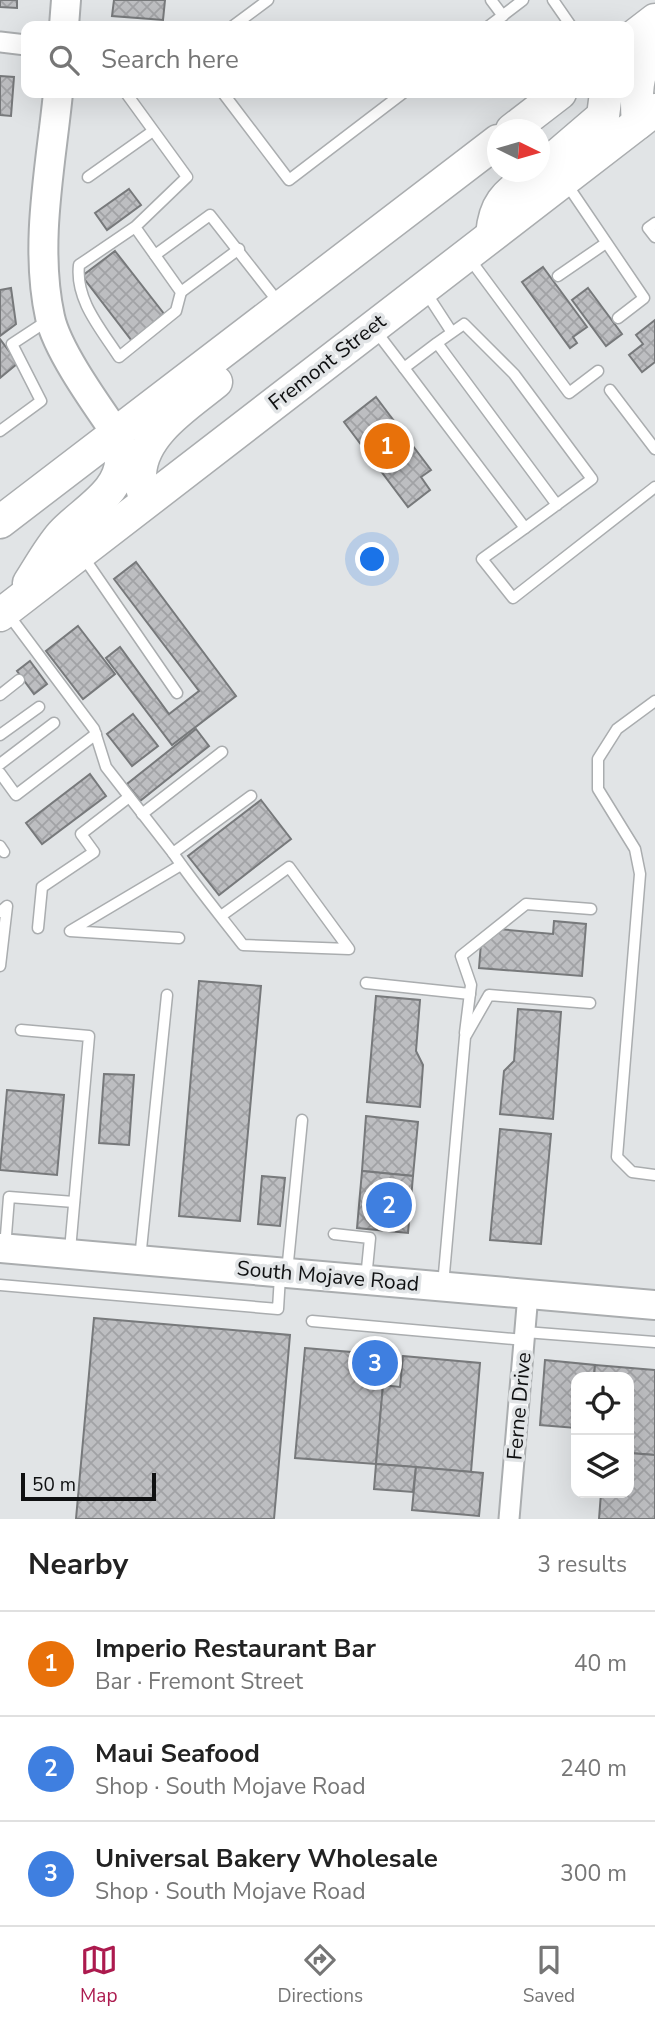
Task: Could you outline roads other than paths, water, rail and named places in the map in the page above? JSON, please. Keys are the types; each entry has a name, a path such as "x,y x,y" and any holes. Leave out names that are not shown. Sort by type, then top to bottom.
{"main road":[{"path":"634,36 655,20"},
{"path":"550,172 646,117 636,100 641,71 655,51"},
{"path":"526,119 554,98"},
{"path":"550,171 603,116 605,98"},
{"path":"0,522 487,149"},
{"name":"Fremont Street","path":"8,608 492,235 493,217 502,200 533,182"},
{"path":"145,501 140,474 147,451 160,431 238,358 245,334"},
{"path":"8,608 64,531 95,505 115,482 122,457 116,433"}],"street":[{"path":"64,21 66,0"},
{"path":"0,43 21,45"},
{"path":"57,98 44,225 44,274 50,318 60,342 116,433"},
{"name":"South Mojave Road","path":"2,1248 655,1305"},
{"name":"Ferne Drive","path":"509,1519 528,1294"}],"lane":[{"path":"240,21 268,0"},
{"path":"491,0 503,16"},
{"path":"496,21 523,0"},
{"path":"553,0 568,21"},
{"path":"130,98 187,177 135,227 79,265 77,280 86,305 119,356 176,311 181,292 239,249"},
{"path":"227,98 289,180 396,98"},
{"path":"88,177 153,131"},
{"path":"550,177 607,243 643,298 618,318"},
{"path":"155,255 210,215 281,306"},
{"path":"655,223 648,228 655,237"},
{"path":"135,227 181,292"},
{"path":"558,276 607,243"},
{"path":"467,255 569,393 598,371"},
{"path":"423,288 451,331"},
{"path":"0,431 41,401 12,344 50,318"},
{"path":"404,368 464,324 514,374 592,479 482,559 513,598 655,487"},
{"path":"372,327 525,528"},
{"path":"437,343 557,506"},
{"path":"610,390 655,449"},
{"path":"80,552 177,693"},
{"path":"8,608 94,729 106,767 243,945 349,949 289,867 221,916"},
{"path":"0,695 19,680"},
{"path":"655,701 618,729 598,759 598,789 635,849 640,874 617,1157 632,1172 655,1174"},
{"path":"0,735 39,707"},
{"path":"0,764 54,723"},
{"path":"0,773 16,795 96,734"},
{"path":"142,814 222,752"},
{"path":"173,853 251,796"},
{"path":"38,928 41,887 94,852 81,834 130,797"},
{"path":"179,938 70,931 181,864"},
{"path":"442,1286 471,985 461,956 526,904 591,909"},
{"path":"0,912 7,906 0,966"},
{"path":"366,983 470,994"},
{"path":"140,1260 167,995"},
{"path":"465,1037 489,995 590,1003"},
{"path":"21,1030 89,1036 69,1254"},
{"path":"0,1285 278,1309 302,1120"},
{"path":"2,1248 9,1197 74,1202"},
{"path":"334,1234 370,1238 366,1280"},
{"path":"312,1321 655,1342"}],"place":[{"name":"Imperio Restaurant Bar","path":"387,446"},
{"name":"Maui Seafood","path":"389,1205"},
{"name":"Universal Bakery Wholesale","path":"375,1363"}]}
